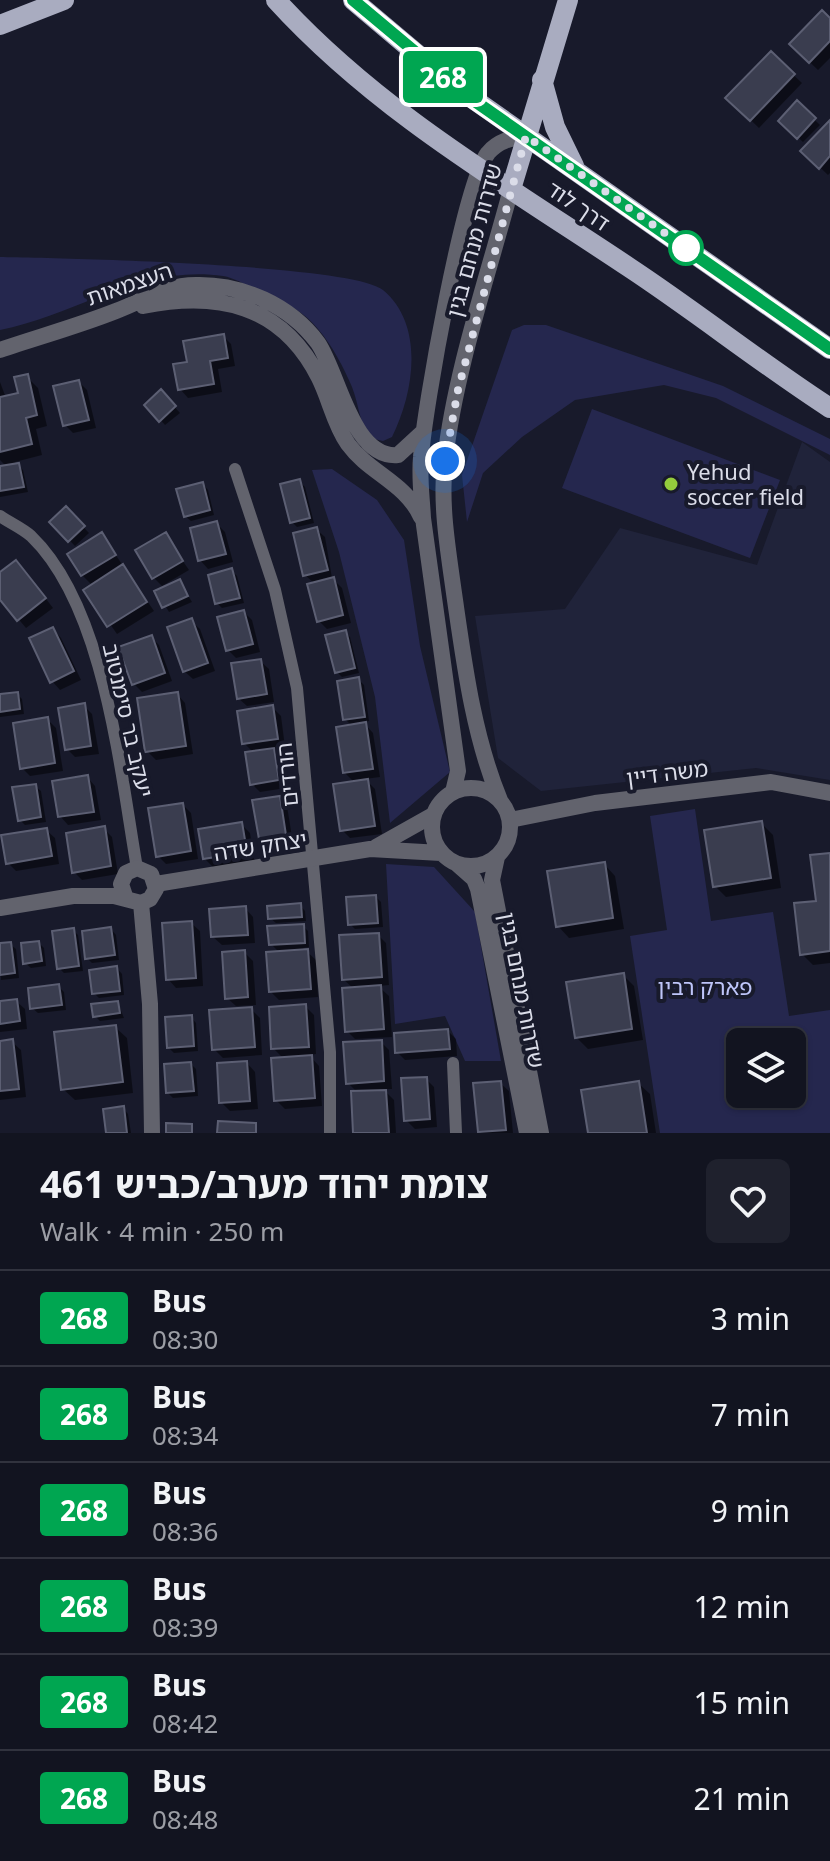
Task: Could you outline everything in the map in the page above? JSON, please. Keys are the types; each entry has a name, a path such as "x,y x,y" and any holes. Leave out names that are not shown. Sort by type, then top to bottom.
{"main road":[{"path":"0,25 64,0"},
{"name":"דרך לוד","path":"276,0 339,64 381,99 830,408"},
{"name":"דרך לוד","path":"353,0 447,80 830,349"},
{"path":"526,136 568,0"},
{"path":"542,79 555,127 578,173"},
{"name":"שדרות מנחם בגין","path":"511,189 526,136"}],"street":[{"name":"שדרות מנחם בגין","path":"453,792 457,761 420,479 423,432 452,276 479,169 496,145 526,136"},
{"name":"שדרות מנחם בגין","path":"500,800 485,764 466,671 447,543 443,486 458,390 511,189"},
{"name":"העצמאות","path":"0,350 118,311 175,286 216,285 255,295 293,318 313,337 330,364 360,435 378,452 398,455 423,432"},
{"path":"118,311 173,300 209,300 243,307 275,324 310,362 350,447 406,493 424,525"},
{"name":"הורדים","path":"235,469 275,590 297,688 315,858 330,1052 330,1133"},
{"name":"יעקב בר סימנטוב","path":"0,516 30,536 55,569 74,602 97,659 131,871"},
{"name":"משה דיין","path":"510,820 595,803 771,782 830,793"},
{"path":"471,788 484,790 500,800 510,820 508,841 497,857 476,866 457,864 441,853 432,835 433,815 439,803 453,792 471,788"},
{"name":"יצחק שדה","path":"370,849 433,815"},
{"name":"יצחק שדה","path":"156,884 370,849 441,853"},
{"name":"שדרות מנחם בגין","path":"497,857 492,880 541,1133"},
{"name":"שדרות מנחם בגין","path":"457,864 474,879 478,889 527,1133"},
{"path":"131,871 121,889 133,901 150,1004 152,1133"},
{"path":"0,908 73,896 131,871 147,871 156,884 154,895 133,901 73,896"},
{"path":"453,1063 456,1133"}],"shaded area":[{"path":"802,442 830,462 830,780 756,768 541,791 498,758 475,616 565,609 620,528 757,565"}],"green space":[{"path":"0,257 263,268 360,281 383,290 396,305 410,340 410,380 400,419 392,437 383,441 370,438 345,372 328,342 312,323 286,304 228,277 194,274 165,277 0,330"},
{"path":"524,325 546,325 723,386 830,439 830,455 716,398 664,385 575,400 522,437 483,473 467,522 462,475 512,330"},
{"name":"Yehud soccer field","path":"592,409 780,480 750,558 562,488"},
{"path":"332,469 377,500 404,540 420,646 450,772 390,823 375,697 339,552 312,470"},
{"name":"פארק רבין","path":"695,809 711,921 773,912 789,1016 830,1010 830,1133 660,1133 630,936 667,930 650,816"},
{"path":"386,864 434,867 475,912 501,1061 465,1061 445,1016 395,1024"}],"building":[{"path":"822,10 830,18 830,41 809,63 789,44"},
{"path":"771,51 795,74 750,121 725,98"},
{"path":"797,100 816,118 797,139 778,121"},
{"path":"830,120 830,156 819,169 800,151"},
{"path":"224,334 228,358 210,361 214,384 178,390 173,364 187,362 183,341"},
{"path":"28,374 37,415 26,418 32,444 0,452 0,397 18,393 14,377"},
{"path":"79,380 89,420 63,426 53,386"},
{"path":"161,389 176,406 159,422 144,405"},
{"path":"19,463 24,487 0,491 0,466"},
{"path":"300,479 310,518 290,523 280,484"},
{"path":"203,482 210,510 184,517 176,489"},
{"path":"66,506 85,526 68,542 49,522"},
{"path":"217,521 226,554 198,561 190,528"},
{"path":"317,527 328,570 303,576 293,533"},
{"path":"102,532 116,555 81,576 67,554"},
{"path":"166,532 183,561 152,579 135,550"},
{"path":"16,560 46,598 17,621 0,600 0,572"},
{"path":"123,564 147,602 107,627 83,590"},
{"path":"232,568 240,598 215,604 208,575"},
{"path":"334,577 343,615 317,622 307,584"},
{"path":"180,579 188,596 162,608 154,591"},
{"path":"244,610 253,644 226,651 217,617"},
{"path":"192,618 208,663 183,672 167,627"},
{"path":"53,627 74,671 50,683 29,638"},
{"path":"346,630 355,668 335,673 325,635"},
{"path":"152,635 165,673 132,685 118,647"},
{"path":"261,659 267,694 237,699 231,663"},
{"path":"359,677 365,717 343,720 337,681"},
{"path":"18,692 20,709 0,712 0,694"},
{"path":"178,692 186,746 145,752 137,698"},
{"path":"85,703 91,746 65,750 58,708"},
{"path":"273,705 278,739 242,744 237,711"},
{"path":"48,717 55,763 20,769 13,723"},
{"path":"366,722 373,769 343,773 336,727"},
{"path":"274,748 279,780 250,785 245,752"},
{"path":"88,775 94,812 58,817 52,781"},
{"path":"368,779 375,826 340,831 333,784"},
{"path":"36,784 41,817 18,821 12,787"},
{"path":"280,796 286,835 259,839 252,800"},
{"path":"183,803 191,851 156,857 148,808"},
{"path":"762,821 771,878 713,887 704,830"},
{"path":"242,822 247,852 203,859 198,829"},
{"path":"105,826 111,866 72,873 66,833"},
{"path":"47,828 52,856 6,864 1,835"},
{"path":"830,853 830,951 800,955 794,903 816,901 810,855"},
{"path":"605,862 613,918 556,927 547,871"},
{"path":"376,895 378,923 348,925 346,897"},
{"path":"301,903 302,917 268,919 267,906"},
{"path":"246,906 248,935 211,937 209,909"},
{"path":"192,921 196,978 166,980 162,923"},
{"path":"304,924 305,943 269,945 267,926"},
{"path":"111,927 115,955 85,959 82,931"},
{"path":"74,928 79,966 57,969 52,931"},
{"path":"379,933 382,977 342,980 339,935"},
{"path":"39,941 42,961 23,964 21,943"},
{"path":"11,942 15,973 0,975 0,943"},
{"path":"308,949 311,989 269,992 266,952"},
{"path":"245,950 248,997 225,999 222,952"},
{"path":"117,966 120,991 92,994 89,970"},
{"path":"624,973 632,1029 575,1038 566,982"},
{"path":"59,984 62,1005 30,1009 28,988"},
{"path":"381,985 384,1029 345,1032 342,988"},
{"path":"17,999 20,1021 0,1024 0,1001"},
{"path":"118,1001 120,1013 93,1017 91,1004"},
{"path":"306,1004 309,1047 271,1049 269,1007"},
{"path":"252,1007 255,1047 212,1050 209,1010"},
{"path":"192,1015 194,1046 167,1048 165,1017"},
{"path":"116,1025 123,1082 61,1090 54,1032"},
{"path":"448,1029 450,1049 395,1053 394,1033"},
{"path":"13,1039 19,1089 0,1091 0,1041"},
{"path":"382,1040 384,1081 346,1084 343,1042"},
{"path":"312,1055 315,1098 274,1101 271,1058"},
{"path":"247,1061 250,1101 219,1103 217,1063"},
{"path":"191,1062 194,1091 166,1093 164,1064"},
{"path":"427,1077 430,1119 404,1121 401,1078"},
{"path":"501,1081 506,1130 478,1132 473,1083"},
{"path":"639,1081 647,1133 588,1133 581,1090"},
{"path":"386,1090 389,1133 353,1133 351,1091"},
{"path":"124,1106 127,1133 106,1133 103,1109"},
{"path":"218,1121 256,1123 256,1133 217,1133"},
{"path":"166,1123 192,1124 192,1133 166,1133"}],"bus line":[{"name":"268","path":"353,0 469,97 830,349"}],"place":[{"name":"Yehud soccer field","path":"671,484"}],"route":[{"path":"445,461 458,390 526,136 686,248"}]}
